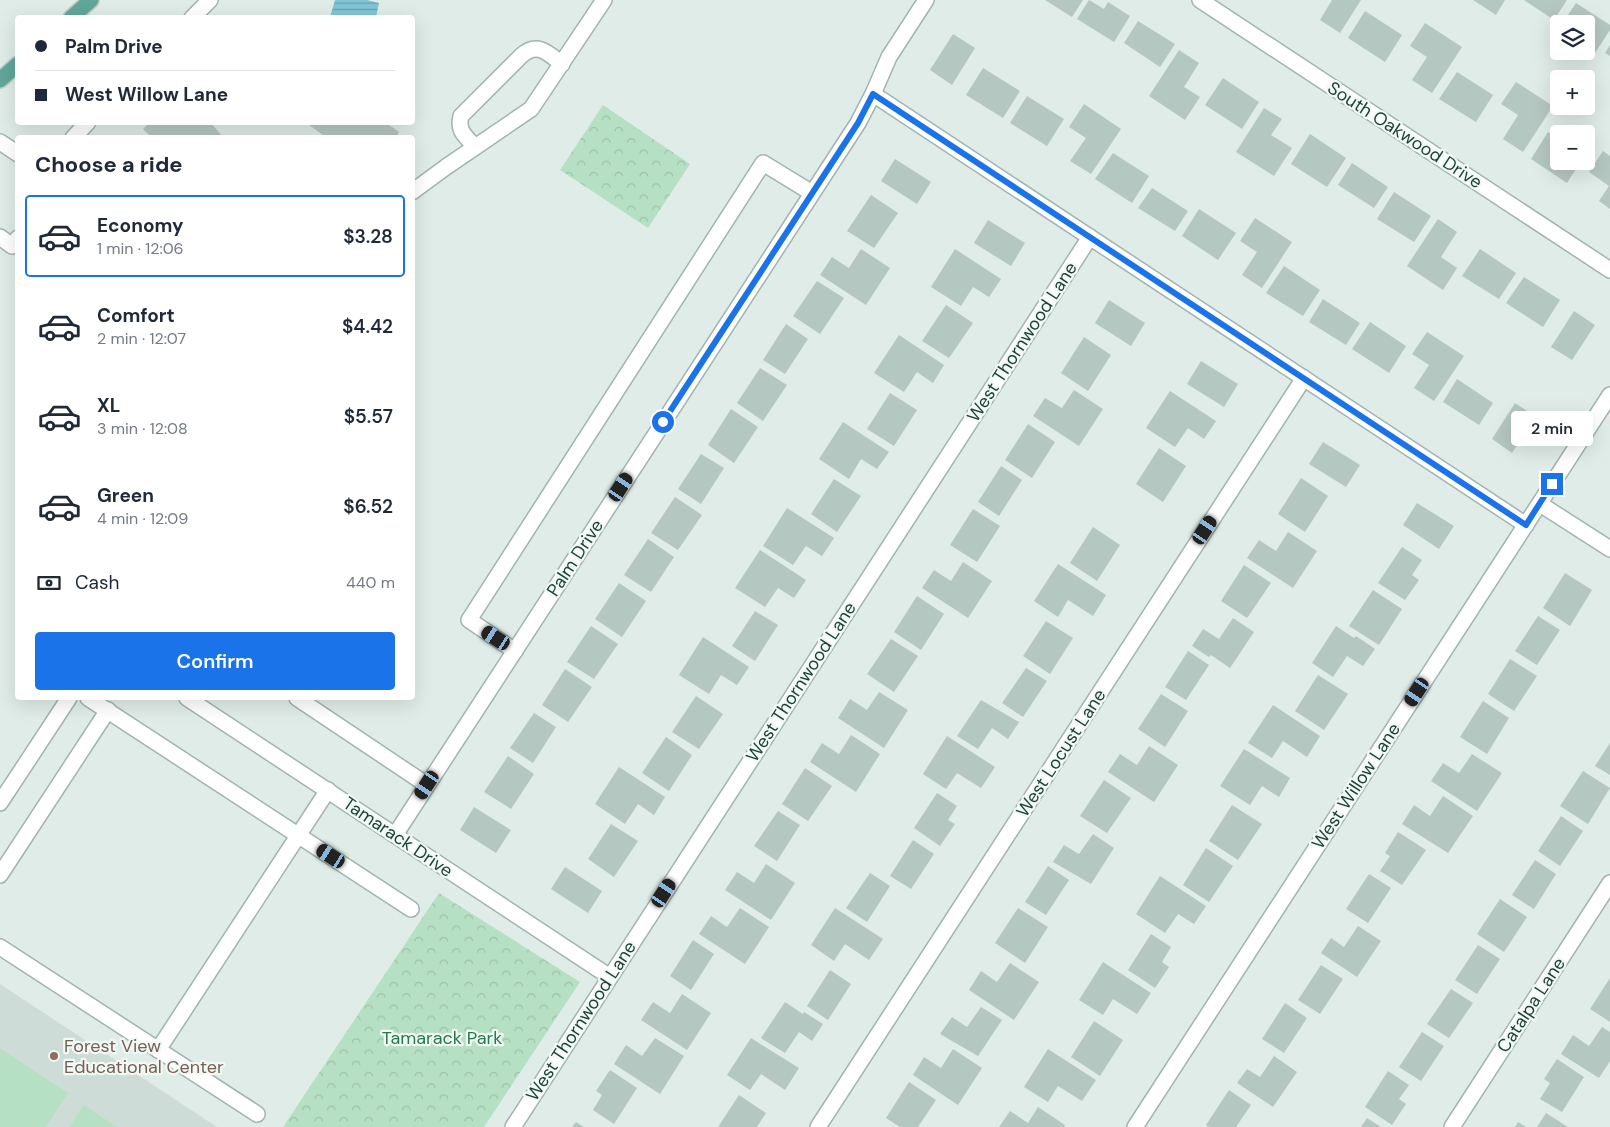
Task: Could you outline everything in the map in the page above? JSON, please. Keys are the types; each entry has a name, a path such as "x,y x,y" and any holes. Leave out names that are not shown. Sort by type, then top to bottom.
{"main road":[{"path":"74,15 91,0"},
{"path":"0,80 15,67"}],"street":[{"path":"195,15 210,0"},
{"path":"415,190 530,110 604,0"},
{"name":"Palm Drive","path":"395,835 858,123 889,57 926,0"},
{"name":"South Oakwood Drive","path":"1200,0 1610,270"},
{"path":"476,147 461,131 459,124 461,116 527,50 541,49 562,64"},
{"path":"873,94 1526,525"},
{"path":"76,135 85,125"},
{"path":"0,142 15,152"},
{"path":"515,651 469,620 763,164 812,193"},
{"path":"0,237 12,246 15,242"},
{"name":"West Thornwood Lane","path":"512,1127 1090,237"},
{"name":"West Locust Lane","path":"818,1127 1304,378"},
{"name":"West Willow Lane","path":"1135,1127 1610,395"},
{"path":"1540,504 1610,549"},
{"path":"0,803 68,700"},
{"path":"91,700 411,909"},
{"name":"Tamarack Drive","path":"189,700 610,977"},
{"path":"300,700 427,785"},
{"path":"0,875 108,710"},
{"path":"158,1050 328,790"},
{"name":"Catalpa Lane","path":"1452,1127 1610,883"},
{"path":"0,947 257,1114"}],"shaded area":[{"name":"Forest View Educational Center","path":"0,984 217,1127 0,1127"}],"green space":[{"path":"603,105 690,164 648,228 560,170"},
{"name":"Tamarack Park","path":"439,893 580,982 484,1127 283,1127"},
{"path":"0,1048 68,1093 46,1127 0,1127"},
{"path":"84,1105 117,1127 69,1127"}],"water":[{"path":"335,0 367,0 379,3 376,15 331,15"}],"building":[{"path":"1045,0 1083,0 1072,17"},
{"path":"1089,0 1104,9 1108,2 1130,16 1114,42 1077,19"},
{"path":"1332,0 1361,0 1340,33 1320,20"},
{"path":"1473,0 1505,0 1496,15"},
{"path":"1524,0 1567,0 1557,15 1550,15 1550,17"},
{"path":"1576,3 1595,15 1568,15"},
{"path":"1365,11 1402,35 1385,62 1348,38"},
{"path":"1595,15 1610,25 1610,30 1595,53"},
{"path":"1138,21 1175,44 1160,67 1124,43"},
{"path":"1425,23 1462,47 1432,93 1412,80 1427,57 1410,46"},
{"path":"953,34 975,48 952,85 930,70"},
{"path":"1610,45 1610,56 1605,53"},
{"path":"1179,50 1199,63 1184,87 1200,97 1185,120 1149,96"},
{"path":"983,68 1020,91 1003,118 966,95"},
{"path":"1457,72 1493,95 1476,122 1439,99"},
{"path":"1223,78 1259,102 1242,129 1205,105"},
{"path":"1516,82 1550,104 1550,111 1523,152 1503,139 1518,115 1501,104"},
{"path":"1027,96 1064,119 1047,146 1010,123"},
{"path":"1084,104 1121,129 1091,174 1070,161 1086,138 1069,127"},
{"path":"1264,108 1282,119 1271,135 1292,148 1274,176 1236,152"},
{"path":"147,125 213,125 221,135 149,135 143,129"},
{"path":"309,125 389,125 399,132 398,135 323,135"},
{"path":"1548,132 1550,133 1550,170 1575,170 1567,183 1531,159"},
{"path":"1310,134 1346,158 1327,187 1291,164"},
{"path":"1603,151 1610,156 1610,209 1599,201 1609,186 1589,172 1595,170 1595,163"},
{"path":"1113,153 1149,176 1132,203 1095,179"},
{"path":"895,159 931,182 917,204 881,181"},
{"path":"1352,163 1388,187 1374,208 1338,185"},
{"path":"1152,188 1188,211 1175,231 1138,208"},
{"path":"1394,192 1431,216 1414,242 1377,219"},
{"path":"871,195 898,213 874,248 847,231"},
{"path":"1199,209 1236,233 1218,260 1182,236"},
{"path":"1255,218 1292,242 1262,288 1242,275 1257,252 1240,241"},
{"path":"1438,219 1457,232 1441,257 1457,268 1443,290 1407,266"},
{"path":"988,220 1025,243 1011,266 974,243"},
{"path":"861,249 890,268 866,305 820,275 832,257 849,268"},
{"path":"955,249 1001,279 989,297 973,287 961,306 931,287"},
{"path":"1480,249 1516,273 1499,299 1462,276"},
{"path":"1284,266 1320,290 1303,316 1266,293"},
{"path":"1524,277 1560,300 1543,327 1506,303"},
{"path":"817,281 844,298 820,334 793,316"},
{"path":"1323,299 1360,323 1346,345 1309,322"},
{"path":"1109,300 1145,323 1131,346 1095,323"},
{"path":"946,305 973,323 949,358 922,341"},
{"path":"1574,311 1595,325 1572,360 1551,347"},
{"path":"1370,322 1406,346 1389,373 1352,349"},
{"path":"786,324 808,339 785,374 763,360"},
{"path":"1427,332 1464,356 1434,401 1414,388 1429,365 1412,354"},
{"path":"899,335 944,365 933,383 917,372 904,392 874,373"},
{"path":"1084,337 1111,355 1088,391 1061,373"},
{"path":"1201,361 1238,384 1224,407 1187,384"},
{"path":"760,368 787,385 763,421 737,403"},
{"path":"1457,379 1493,403 1479,425 1443,402"},
{"path":"1074,390 1103,409 1079,446 1033,416 1045,398 1062,408"},
{"path":"1170,391 1216,421 1204,439 1188,428 1175,447 1146,428"},
{"path":"890,393 917,410 894,446 867,429"},
{"path":"1515,403 1536,417 1512,453 1492,439"},
{"path":"731,409 758,427 734,463 708,445"},
{"path":"843,422 889,452 877,469 861,459 849,479 819,459"},
{"path":"1028,424 1055,442 1032,478 1005,460"},
{"path":"1323,442 1360,465 1346,487 1309,464"},
{"path":"1159,448 1186,466 1163,502 1136,484"},
{"path":"701,454 724,468 701,504 678,489"},
{"path":"1001,466 1022,480 999,516 978,502"},
{"path":"1301,478 1328,496 1305,532 1278,514"},
{"path":"834,479 861,496 837,532 811,514"},
{"path":"675,497 702,515 678,550 651,533"},
{"path":"1417,503 1454,526 1439,549 1403,525"},
{"path":"787,508 834,538 822,556 806,546 793,565 763,546"},
{"path":"973,509 1000,526 977,562 950,545"},
{"path":"1093,527 1120,545 1097,581 1070,563"},
{"path":"1288,532 1317,551 1293,588 1247,558 1259,540 1276,551"},
{"path":"648,539 674,557 651,592 624,575"},
{"path":"1402,547 1422,560 1412,575 1419,580 1405,600 1378,583"},
{"path":"760,550 806,580 794,598 778,588 765,607 735,588"},
{"path":"963,562 992,581 968,618 922,588 934,570 951,581"},
{"path":"1058,564 1106,595 1093,616 1068,600 1058,617 1034,601"},
{"path":"1244,565 1271,583 1247,618 1221,601"},
{"path":"1565,573 1592,590 1570,626 1543,608"},
{"path":"619,583 646,601 622,637 595,619"},
{"path":"1373,590 1402,609 1379,645 1349,626"},
{"path":"917,596 944,614 921,650 894,632"},
{"path":"755,611 778,625 755,661 732,646"},
{"path":"1538,616 1560,630 1537,665 1515,651"},
{"path":"1233,618 1254,632 1230,668 1211,655 1209,657 1192,646 1203,629 1219,639"},
{"path":"1046,621 1073,638 1050,674 1023,656"},
{"path":"591,626 618,644 594,679 567,662"},
{"path":"1336,626 1354,638 1356,636 1375,649 1363,666 1347,656 1333,677 1312,663"},
{"path":"703,637 749,667 737,685 721,675 709,694 679,675"},
{"path":"891,639 918,656 894,692 867,674"},
{"path":"1188,651 1209,665 1186,700 1165,687"},
{"path":"1510,659 1537,676 1514,711 1488,694"},
{"path":"1026,668 1047,681 1023,717 1002,703"},
{"path":"565,669 592,687 568,722 542,705"},
{"path":"1318,675 1348,694 1324,730 1295,711"},
{"path":"879,692 908,710 884,748 838,718 850,699 867,710"},
{"path":"1161,694 1188,711 1165,747 1138,729"},
{"path":"696,696 723,714 699,749 672,732"},
{"path":"981,700 1019,722 1008,739 992,728 978,749 957,736"},
{"path":"1483,701 1509,718 1487,754 1460,737"},
{"path":"1273,705 1320,736 1307,757 1283,741 1272,758 1248,743"},
{"path":"534,713 556,727 533,763 510,748"},
{"path":"851,735 880,754 856,792 810,762 822,743 839,754"},
{"path":"947,736 995,767 981,788 957,773 946,789 923,774"},
{"path":"666,737 692,755 669,791 642,773"},
{"path":"1610,743 1610,775 1595,766"},
{"path":"1149,746 1178,765 1154,802 1108,772 1120,754 1137,765"},
{"path":"1244,749 1290,778 1279,797 1262,786 1250,805 1220,786"},
{"path":"1472,754 1502,773 1477,811 1431,781 1443,763 1459,773"},
{"path":"508,756 534,774 511,809 484,792"},
{"path":"619,767 665,797 654,815 638,804 625,824 595,804"},
{"path":"805,768 832,786 808,821 782,804"},
{"path":"1583,771 1610,788 1588,824 1560,806"},
{"path":"1104,780 1131,798 1107,833 1080,816"},
{"path":"937,793 957,806 948,820 955,824 940,846 914,828"},
{"path":"1443,796 1473,816 1448,853 1402,824 1414,805 1430,816"},
{"path":"1232,805 1262,824 1238,860 1209,841"},
{"path":"474,807 511,830 496,853 460,830"},
{"path":"778,811 800,825 777,861 754,846"},
{"path":"1561,816 1583,831 1560,866 1538,851"},
{"path":"611,824 638,841 614,877 588,859"},
{"path":"1398,832 1426,850 1402,885 1380,871 1390,856 1385,853"},
{"path":"1093,834 1114,848 1091,884 1053,862 1064,845 1079,854"},
{"path":"913,840 934,854 911,889 890,876"},
{"path":"1206,848 1233,866 1209,902 1183,885"},
{"path":"1535,860 1556,874 1534,909 1512,895"},
{"path":"766,864 795,883 771,920 725,890 737,872 754,883"},
{"path":"1048,866 1069,880 1046,915 1025,902"},
{"path":"565,867 602,891 588,913 551,889"},
{"path":"870,873 890,886 867,922 846,908"},
{"path":"1369,874 1391,888 1368,923 1346,909"},
{"path":"1160,876 1206,906 1194,924 1178,914 1165,933 1136,914"},
{"path":"1500,899 1527,917 1504,952 1477,934"},
{"path":"740,908 769,927 745,964 699,934 711,916 727,927"},
{"path":"835,908 883,939 869,960 845,944 834,961 811,945"},
{"path":"1018,908 1048,927 1025,963 995,943"},
{"path":"1358,926 1381,941 1357,977 1321,953 1331,938 1344,947"},
{"path":"1151,934 1171,947 1162,962 1169,967 1155,988 1128,970"},
{"path":"693,940 714,954 691,990 670,976"},
{"path":"1478,945 1500,959 1477,994 1455,980"},
{"path":"1103,962 1151,993 1137,1014 1113,999 1103,1015 1079,1000"},
{"path":"1010,963 1039,982 1014,1020 969,990 981,971 997,982"},
{"path":"1321,965 1343,979 1320,1014 1298,1000"},
{"path":"830,970 851,984 828,1020 807,1006"},
{"path":"1610,978 1610,1022 1590,1009"},
{"path":"1451,989 1473,1003 1449,1038 1427,1024"},
{"path":"682,994 711,1013 687,1050 641,1020 653,1002 670,1013"},
{"path":"785,1002 823,1024 812,1041 799,1032 785,1053 761,1038"},
{"path":"1285,1003 1307,1018 1284,1053 1262,1039"},
{"path":"981,1007 1002,1020 978,1056 940,1034 952,1017 967,1027"},
{"path":"1094,1021 1123,1040 1100,1076 1071,1057"},
{"path":"1602,1027 1610,1032 1610,1061 1599,1078 1561,1054 1573,1035 1589,1046"},
{"path":"1422,1032 1444,1046 1421,1081 1399,1067"},
{"path":"655,1038 684,1056 660,1094 614,1064 626,1045 642,1056"},
{"path":"751,1038 799,1068 785,1090 761,1074 750,1090 727,1075"},
{"path":"953,1049 982,1068 958,1105 913,1075 924,1057 941,1068"},
{"path":"1048,1049 1096,1080 1082,1101 1058,1086 1048,1102 1024,1087"},
{"path":"1274,1056 1297,1072 1273,1107 1237,1083 1247,1069 1260,1077"},
{"path":"1557,1059 1584,1077 1562,1112 1540,1099 1550,1083 1544,1079"},
{"path":"610,1070 637,1088 614,1124 593,1110 602,1095 596,1091"},
{"path":"1388,1071 1409,1085 1399,1099 1406,1104 1392,1125 1365,1107"},
{"path":"909,1082 936,1100 918,1127 900,1127 886,1118"},
{"path":"1229,1090 1251,1105 1236,1127 1208,1127 1206,1125"},
{"path":"739,1095 766,1113 757,1127 718,1127"},
{"path":"1038,1107 1065,1125 1064,1127 999,1127 1010,1111 1028,1123"},
{"path":"1546,1113 1568,1127 1537,1127"},
{"path":"1367,1118 1381,1127 1361,1127"},
{"path":"576,1122 584,1127 572,1127"},
{"path":"1518,1122 1526,1127 1515,1127"}],"place":[{"name":"Forest View Educational Center","path":"54,1056"}],"route":[{"path":"663,422 858,123 873,94 1526,525 1552,484"}]}
